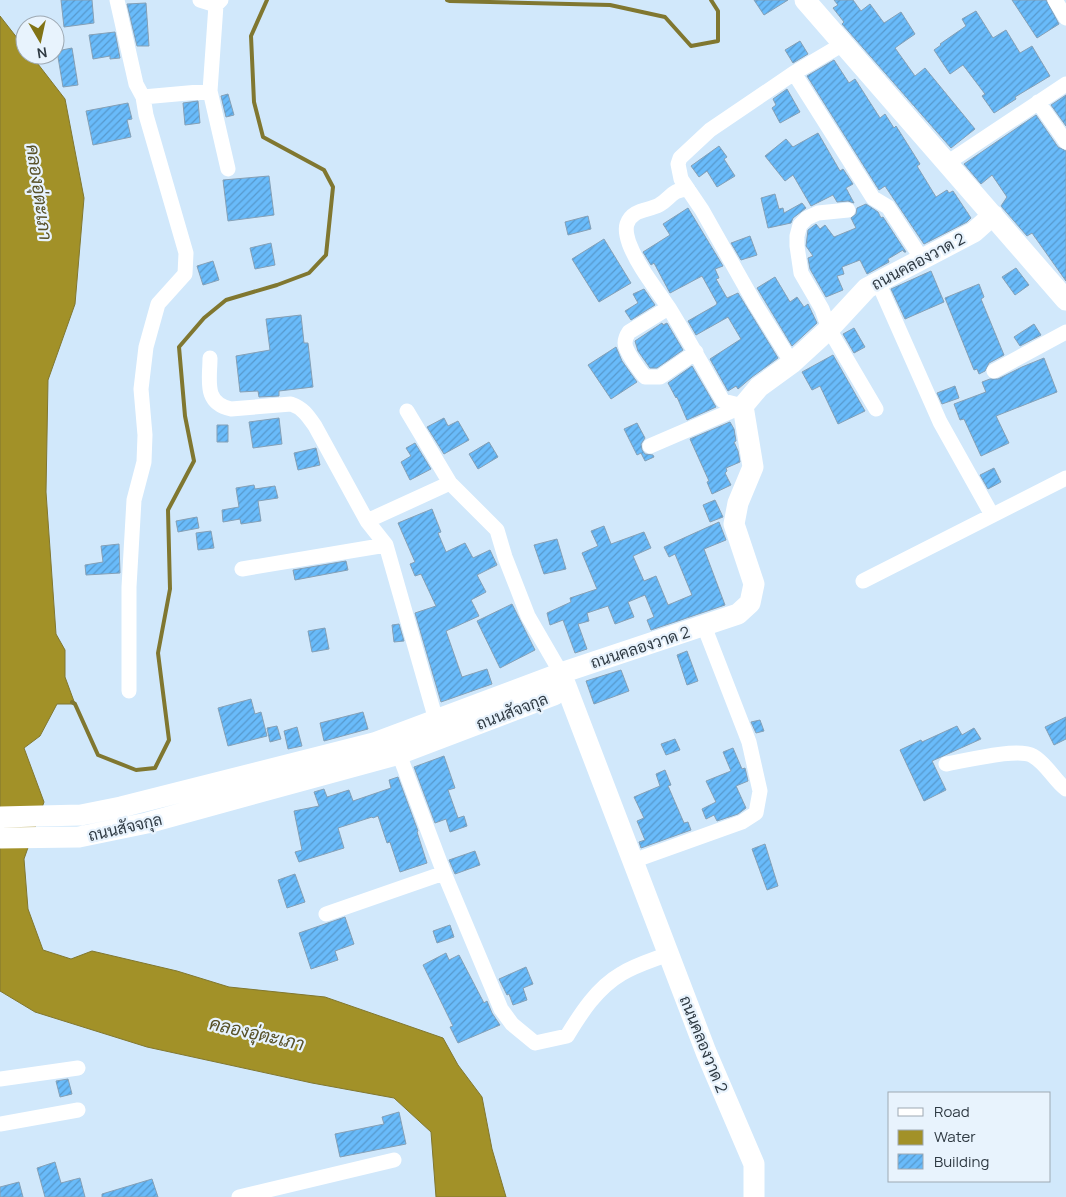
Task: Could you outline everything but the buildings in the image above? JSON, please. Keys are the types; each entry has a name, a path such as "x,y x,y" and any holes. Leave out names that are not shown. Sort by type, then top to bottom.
{"street":[{"path":"117,0 136,84 143,97 146,114 186,253 185,274 158,304 146,347 141,389 145,435 144,462 134,500 129,587 129,691"},
{"path":"200,0 218,3 210,91 228,169"},
{"path":"805,0 1066,300"},
{"path":"1055,0 1066,18"},
{"path":"792,363 681,179 678,164 680,158 710,130 843,44"},
{"path":"794,74 873,198 888,207 922,259"},
{"path":"947,163 1066,84"},
{"path":"143,97 210,91"},
{"path":"1038,102 1066,142"},
{"path":"688,189 672,193 658,206 642,210 630,219 627,225 629,242 643,270 696,352 723,401 743,406"},
{"path":"848,210 818,213 807,218 800,225 797,236 801,273 822,309 829,329 876,409"},
{"name":"ถนนคลองวาด 2","path":"754,1197 754,1164 706,1052 561,673 738,614 750,603 754,584 734,524 738,503 754,467 743,406 759,387 792,363 829,329 867,288 974,232 993,215"},
{"path":"878,282 940,422 992,515"},
{"path":"668,308 630,332 626,337 625,345 640,371 645,377 660,377 696,352"},
{"path":"994,371 1066,332"},
{"path":"210,358 211,396 215,402 231,409 291,404 299,407 306,413 324,441 367,521 386,545 436,720"},
{"path":"650,446 743,406"},
{"path":"407,411 450,483 497,530 505,557 528,616 561,673"},
{"path":"863,581 1066,478"},
{"path":"367,521 450,483"},
{"path":"242,569 386,545"},
{"path":"633,861 742,822 756,813 760,791 749,742 704,626"},
{"name":"ถนนสัจจกุล","path":"0,817 81,815 121,807 374,743 561,673"},
{"name":"ถนนสัจจกุล","path":"0,838 79,837 147,823 399,754 554,696 561,673"},
{"path":"946,764 1014,752 1032,755 1066,788"},
{"path":"399,754 444,873 501,1009 512,1024 535,1043 567,1036 585,1007 621,973 668,954"},
{"path":"326,914 444,873"},
{"path":"0,1079 78,1068"},
{"path":"0,1124 78,1110"},
{"path":"239,1197 394,1160"}],"water":[{"name":"คลองอุ่ตะเภา","path":"0,16 15,35 15,65 39,65 65,99 84,198 75,304 48,380 46,492 56,634 65,650 65,677 75,704 57,704 40,736 24,748 44,802 24,859 28,909 43,950 71,959 92,951 177,971 229,987 325,997 443,1038 458,1065 482,1097 492,1149 506,1197 436,1197 431,1132 394,1098 312,1083 147,1047 35,1012 0,991"}],"waterway":[{"path":"72,702 75,704 98,755 136,770 155,768 169,740 158,653 170,589 168,510 194,461 185,416 179,347 204,318 226,300 277,285 309,273 326,255 333,187 324,170 263,137 254,102 251,36 267,0"},
{"path":"447,0 610,5 665,17 691,46 718,41 718,11 711,0"}]}
